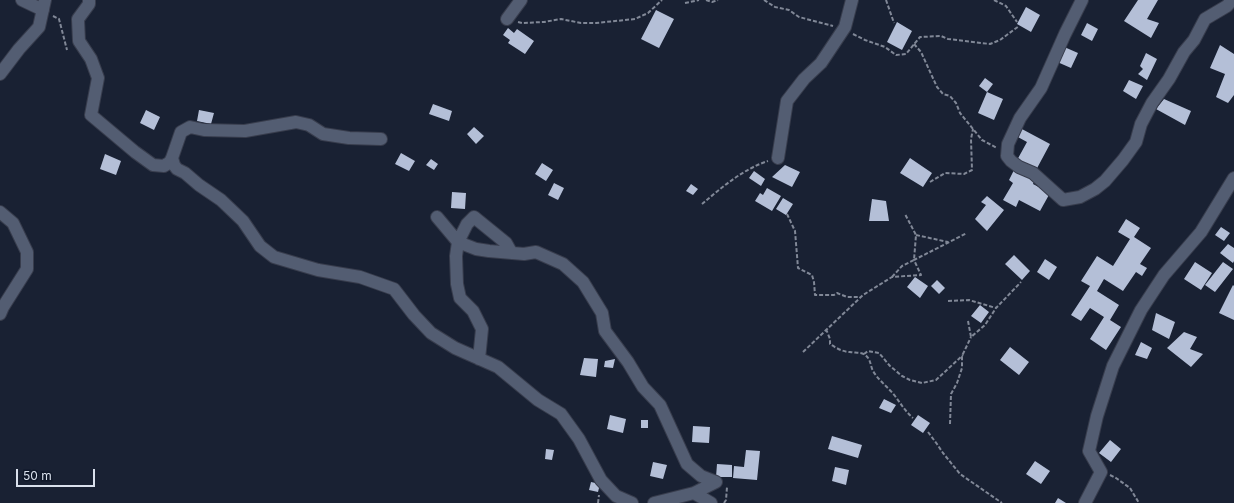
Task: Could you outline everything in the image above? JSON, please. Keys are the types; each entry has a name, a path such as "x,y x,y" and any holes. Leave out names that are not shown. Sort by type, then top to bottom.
{"street":[{"path":"0,74 19,49 39,28 44,5 22,0"},
{"path":"89,0 89,4 78,19 79,41 91,59 98,78 91,115 153,165 164,166 170,162 181,132 190,127 204,130 245,131 296,122 309,125 323,134 350,138 381,139"},
{"path":"507,19 521,0"},
{"path":"778,158 787,101 804,79 821,63 843,28 852,0"},
{"path":"1082,0 1064,34 1041,88 1020,118 1008,144 1007,154 1011,162 1033,173 1063,200 1080,197 1095,189 1105,181 1124,160 1136,142 1141,124 1152,103 1169,79 1184,52 1194,40 1205,18 1227,6 1232,0"},
{"path":"172,158 177,169 185,173 198,185 221,200 243,221 260,246 274,257 318,270 360,277 394,289 414,315 431,333 455,348 498,367 538,400 561,414 579,439 601,480 616,496 632,503"},
{"path":"1085,503 1101,472 1089,451 1097,416 1114,366 1141,310 1164,275 1201,232 1234,178"},
{"path":"0,212 13,223 27,252 27,269 0,314"},
{"path":"437,217 458,242 476,249 489,251 524,254 536,252 563,264 583,282 602,313 605,331 628,362 643,387 660,405 687,464 701,476 716,482 694,493 654,503"},
{"path":"479,359 482,329 473,311 460,298 457,284 456,256 458,242 467,224 474,217 506,243 511,252"},
{"path":"694,493 711,503"}],"path":[{"path":"507,19 522,23 544,22 561,19 581,23 635,19 648,13 662,0"},
{"path":"685,3 699,0"},
{"path":"706,0 712,2 718,0"},
{"path":"764,0 774,7 789,10 799,17 843,28 865,40 885,47 896,55 906,54 920,37 941,36 948,39 990,44 1000,40 1019,26"},
{"path":"886,0 894,24"},
{"path":"994,0 1006,6 1017,22"},
{"path":"44,5 59,19 67,50"},
{"path":"914,44 921,52 937,87 943,94 950,96 956,103 960,113 982,140 1007,154"},
{"path":"930,182 945,173 964,174 972,170 971,139 973,129"},
{"path":"702,204 743,173 757,165 778,158"},
{"path":"788,214 795,231 798,268 812,276 815,295 834,295 837,293 847,297 861,297"},
{"path":"892,277 921,275 914,260 916,236 905,214"},
{"path":"803,352 861,297 892,277 902,266 967,233"},
{"path":"916,236 949,242"},
{"path":"864,354 868,351 879,353 890,366 902,376 910,380 922,383 936,380 963,354 971,337 986,325 996,308 1021,282"},
{"path":"948,301 969,300 996,308"},
{"path":"968,321 971,337"},
{"path":"826,329 830,339 830,344 834,347 842,351 864,354 869,359 875,374 884,386 895,395 905,411 912,418"},
{"path":"950,424 951,394 957,383 962,368 963,354"},
{"path":"928,432 960,474 1002,503"},
{"path":"1101,472 1116,478 1130,488 1139,503"},
{"path":"724,503 726,500 727,484"}],"building":[{"path":"1138,0 1158,0 1147,19 1159,23 1151,38 1124,21"},
{"path":"1026,7 1040,15 1031,32 1017,24"},
{"path":"656,10 674,19 659,48 641,39"},
{"path":"897,22 912,31 902,50 887,42"},
{"path":"1087,23 1098,29 1092,41 1081,35"},
{"path":"508,28 514,33 517,29 534,41 525,54 508,43 510,40 503,35"},
{"path":"1220,45 1234,54 1234,95 1228,103 1216,97 1225,74 1210,68"},
{"path":"1062,46 1078,53 1071,68 1055,61"},
{"path":"1146,53 1157,59 1147,80 1138,74 1143,69 1140,66"},
{"path":"985,78 993,84 987,92 979,86"},
{"path":"1129,80 1143,86 1136,99 1123,91"},
{"path":"987,92 1003,99 994,120 978,113"},
{"path":"1164,99 1191,111 1185,125 1156,109"},
{"path":"433,104 452,111 449,121 429,114"},
{"path":"146,110 160,117 154,130 140,123"},
{"path":"199,110 214,113 211,124 197,121"},
{"path":"474,127 484,136 476,144 467,134"},
{"path":"1020,128 1050,144 1035,172 1016,162 1027,142 1016,136"},
{"path":"401,153 415,161 409,171 395,164"},
{"path":"105,154 121,161 116,175 100,169"},
{"path":"910,158 932,173 923,187 900,173"},
{"path":"431,159 438,164 434,170 426,165"},
{"path":"542,163 553,170 546,181 535,174"},
{"path":"785,165 800,172 792,187 772,177"},
{"path":"1015,168 1035,179 1033,184 1050,193 1040,211 1019,200 1016,207 1003,200 1013,183 1009,180"},
{"path":"754,171 765,179 761,186 749,178"},
{"path":"554,183 564,188 558,200 548,195"},
{"path":"691,184 698,189 693,195 686,191"},
{"path":"767,188 781,196 772,211 755,201 760,193 763,195"},
{"path":"452,192 466,193 465,209 451,208"},
{"path":"987,196 1004,210 987,231 975,219 986,205 981,202"},
{"path":"783,198 793,204 786,215 776,209"},
{"path":"872,199 886,201 889,221 869,221"},
{"path":"1126,219 1140,228 1134,237 1151,248 1140,264 1147,268 1142,276 1136,272 1123,291 1104,279 1097,291 1119,305 1110,320 1121,327 1106,350 1090,339 1104,317 1090,308 1081,321 1071,315 1090,286 1081,281 1097,256 1113,266 1130,239 1118,232"},
{"path":"1221,227 1230,233 1224,241 1215,235"},
{"path":"1228,244 1234,248 1233,263 1220,253"},
{"path":"1014,255 1030,271 1022,280 1005,264"},
{"path":"1045,259 1057,267 1049,280 1037,272"},
{"path":"1195,262 1212,273 1201,290 1184,279"},
{"path":"1223,262 1233,269 1215,292 1205,285"},
{"path":"915,277 928,286 920,298 907,287"},
{"path":"937,280 945,288 939,294 931,286"},
{"path":"1233,285 1234,286 1234,320 1219,313"},
{"path":"980,305 989,312 981,323 971,316"},
{"path":"1156,313 1175,322 1169,339 1152,330"},
{"path":"1184,332 1197,337 1190,349 1203,354 1191,367 1167,348"},
{"path":"1141,342 1152,348 1147,359 1135,355"},
{"path":"1010,347 1029,362 1019,375 1000,360"},
{"path":"584,358 598,359 596,377 580,375"},
{"path":"615,359 613,368 604,367 605,361"},
{"path":"884,399 896,405 891,413 879,408"},
{"path":"610,415 626,419 623,433 607,429"},
{"path":"918,415 930,423 923,433 911,425"},
{"path":"641,420 648,420 648,428 641,428"},
{"path":"693,426 710,427 709,443 692,442"},
{"path":"832,436 862,445 858,458 828,449"},
{"path":"1110,440 1121,449 1111,462 1099,453"},
{"path":"546,449 554,450 552,460 545,459"},
{"path":"746,450 760,451 757,480 733,478 734,466 744,467"},
{"path":"1035,461 1050,471 1041,484 1026,474"},
{"path":"653,462 667,465 663,479 650,476"},
{"path":"717,464 732,465 732,477 716,477"},
{"path":"835,467 849,470 846,485 832,481"},
{"path":"591,482 600,484 598,492 589,490"},
{"path":"1058,498 1066,503 1055,503"}]}
